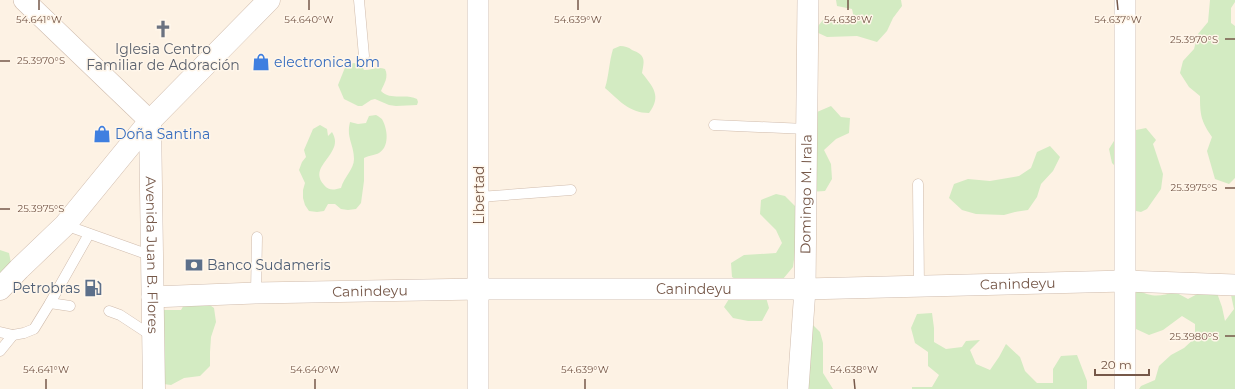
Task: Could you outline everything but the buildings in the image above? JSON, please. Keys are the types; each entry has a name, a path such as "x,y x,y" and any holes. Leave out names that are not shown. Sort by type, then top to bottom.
{"street":[{"path":"24,0 150,121"},
{"path":"0,289 18,269 65,225 150,121 269,0"},
{"name":"Libertad","path":"478,0 478,389"},
{"name":"Domingo M. Irala","path":"798,389 805,290 808,0"},
{"path":"1125,0 1125,389"},
{"name":"Avenida Juan B. Flores","path":"150,121 154,389"},
{"name":"Canindeyu","path":"152,297 256,293 479,289 805,290 1125,281 1235,285"}],"lane":[{"path":"360,0 364,56"},
{"path":"714,125 806,129"},
{"path":"918,184 919,287"},
{"path":"479,197 571,190"},
{"path":"65,225 152,256"},
{"path":"0,332 13,335 34,329 89,234"},
{"path":"256,293 257,237"},
{"path":"50,303 70,306"},
{"path":"109,311 120,315 153,336"},
{"path":"0,351 13,335"}],"green space":[{"path":"836,0 901,0 902,6 893,18 887,31 877,42 857,36 827,37 814,31 823,20 839,19 855,23 852,9 837,6"},
{"path":"1210,0 1235,0 1231,8 1231,23 1235,26 1235,178 1229,184 1215,179 1207,151 1212,137 1205,127 1202,118 1200,96 1189,87 1180,73 1183,61 1194,49 1198,34 1208,22"},
{"path":"620,46 636,52 643,58 644,64 642,73 650,83 655,97 655,102 649,113 636,111 630,108 605,88 613,49"},
{"path":"354,63 362,66 364,70 377,68 385,69 386,78 381,91 389,96 413,97 417,99 417,105 389,105 375,99 362,106 358,106 344,99 338,85 346,65"},
{"path":"831,106 841,117 850,118 849,133 836,139 824,150 831,164 832,179 825,191 808,192 817,112"},
{"path":"376,115 382,119 385,125 387,138 385,147 379,153 364,158 364,181 361,203 356,209 341,209 335,204 328,204 324,211 309,211 303,198 305,183 299,170 306,157 304,150 313,129 320,125 327,129 328,136 332,132 334,136 334,147 322,166 319,175 320,180 326,187 332,190 341,188 354,163 354,154 349,132 350,122 358,124 366,123 369,116"},
{"path":"1146,128 1156,140 1153,144 1163,174 1161,189 1147,209 1141,212 1126,209 1114,201 1115,186 1122,173 1112,163 1109,149 1117,136"},
{"path":"1050,146 1060,157 1053,171 1041,184 1037,197 1028,210 1004,215 976,214 962,210 949,198 954,184 968,179 990,181 1019,176 1031,168 1037,152"},
{"path":"776,194 785,196 796,207 795,252 793,267 783,279 765,294 769,308 762,321 748,321 733,318 724,307 732,294 743,284 732,277 731,263 744,255 776,253 782,243 776,230 760,214 761,200"},
{"path":"0,250 9,253 11,263 0,276"},
{"path":"1138,290 1143,293 1156,296 1175,292 1188,299 1201,292 1217,293 1225,321 1234,309 1231,295 1235,294 1235,389 1139,389 1141,386 1155,380 1159,366 1171,355 1184,348 1195,338 1195,324 1182,316 1163,330 1149,335 1136,329 1129,316 1129,302"},
{"path":"201,299 214,308 216,322 211,337 210,366 200,376 184,378 171,385 156,383 164,310 181,310 185,303"},
{"path":"932,313 934,342 946,349 962,347 966,341 980,340 970,350 976,364 990,370 1006,344 1020,357 1025,371 1037,383 1053,383 1053,369 1061,356 1077,355 1087,381 1087,389 912,389 912,387 932,387 939,375 928,366 928,352 915,343 911,328 917,314"},
{"path":"809,321 820,332 823,343 823,373 833,389 797,389"}],"place":[{"name":"Iglesia Centro Familiar de Adoración","path":"163,29"},
{"name":"electronica bm","path":"261,62"},
{"name":"Doña Santina","path":"102,134"},
{"name":"Banco Sudameris","path":"194,265"},
{"name":"Petrobras","path":"93,288"}]}
